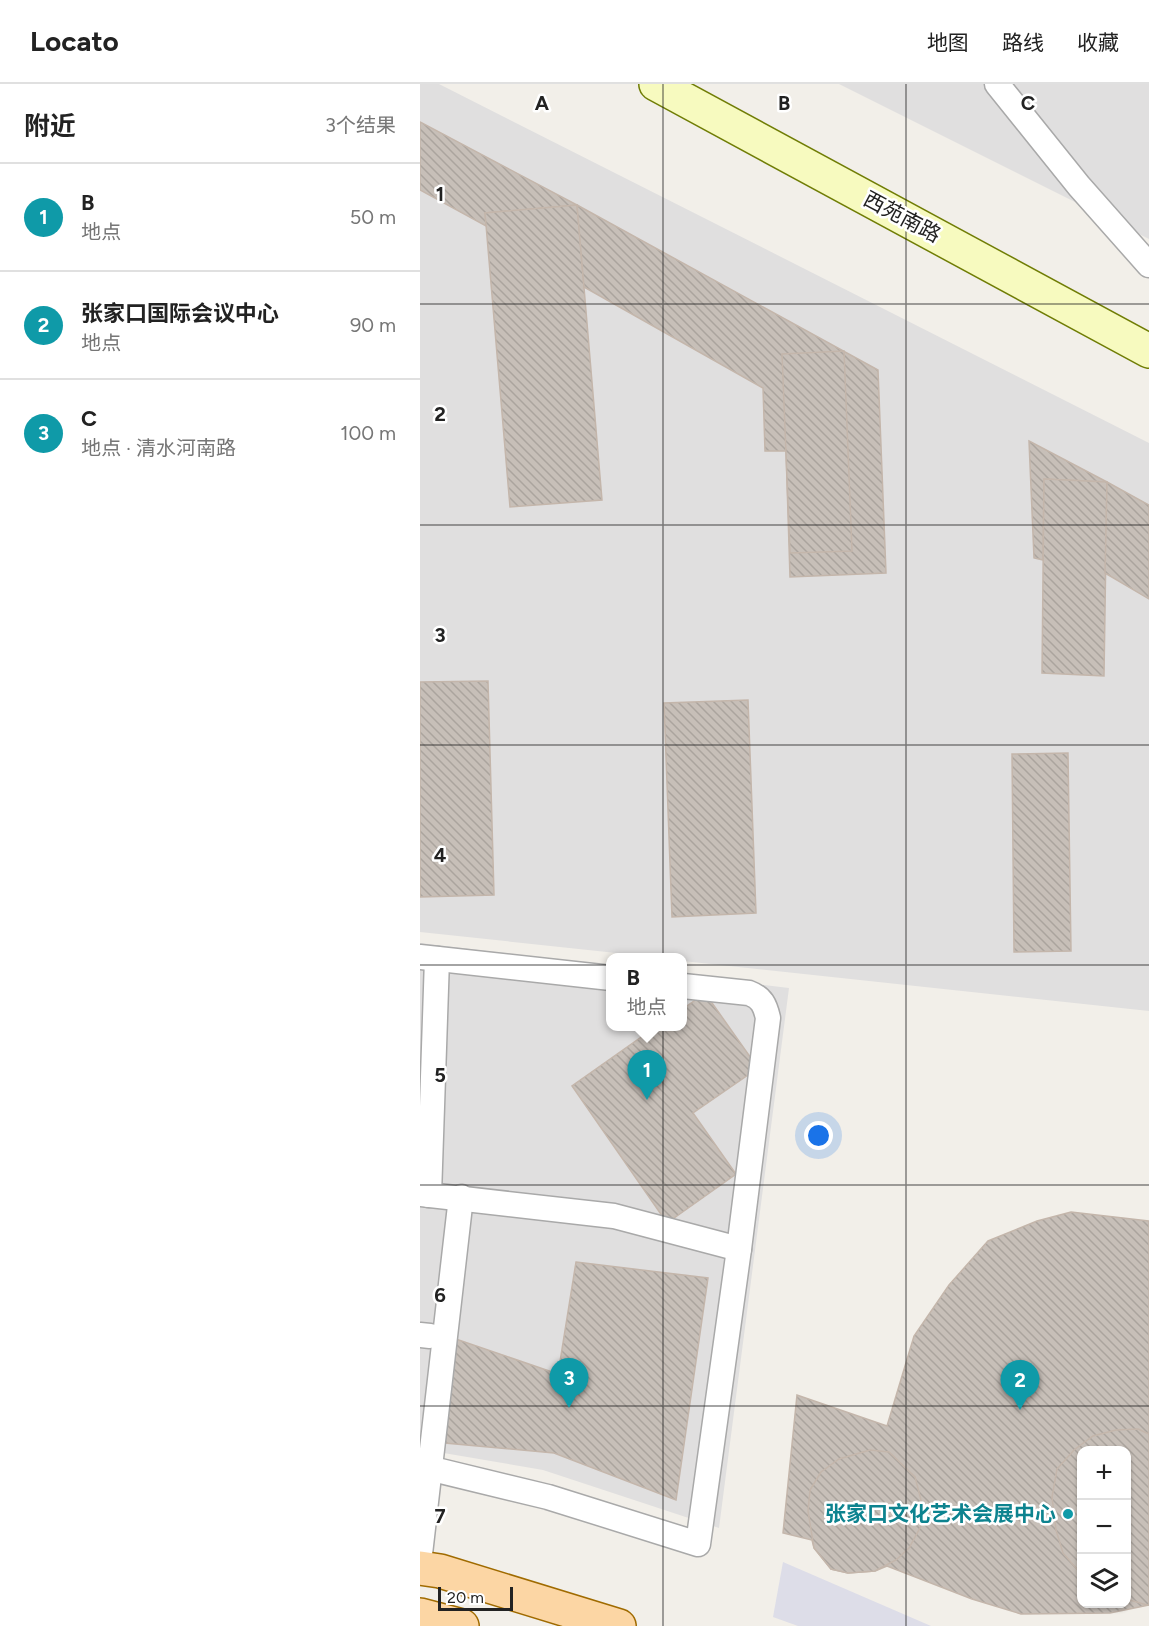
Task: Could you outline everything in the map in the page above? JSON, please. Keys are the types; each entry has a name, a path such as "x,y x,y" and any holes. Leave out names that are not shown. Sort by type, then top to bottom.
{"main road":[{"name":"西苑南路","path":"656,84 1149,351"},
{"path":"420,1568 440,1571 619,1626"},
{"path":"420,1615 462,1626"}],"street":[{"path":"997,84 1079,186 1149,265"},
{"path":"420,1554 439,1195 428,958 606,977"},
{"path":"425,1467 548,1497 698,1544 768,1018 765,1006 759,997 749,993 687,986"},
{"path":"439,1195 614,1216 739,1249"},
{"path":"420,1423 425,1336 439,1195"}],"shaded area":[{"path":"420,84 439,84 1149,443 1149,1011 687,961 687,953 617,953 420,932"},
{"path":"839,84 1149,84 1149,239"},
{"path":"420,943 606,965 606,1031 687,1031 687,975 789,988 719,1528 543,1470 420,1449"},
{"path":"783,1562 931,1626 798,1626 773,1617"}],"building":[{"path":"420,122 577,205 485,213 486,226 420,190"},
{"path":"577,205 602,500 510,507 485,213"},
{"path":"577,205 878,370 886,573 790,577 786,451 765,451 763,388 584,287"},
{"path":"844,351 852,551 790,553 782,354"},
{"path":"1029,441 1107,482 1044,479 1043,560 1034,558"},
{"path":"1044,479 1107,482 1104,676 1042,673"},
{"path":"1107,482 1149,505 1149,599 1105,573"},
{"path":"488,681 494,895 420,897 420,682"},
{"path":"748,700 756,913 672,917 664,703"},
{"path":"1068,753 1071,951 1014,952 1012,754"},
{"path":"705,993 758,1068 693,1113 736,1174 667,1223 572,1086 650,1031 687,1031 687,1006"},
{"path":"1071,1212 1149,1221 1149,1605 1110,1613 1021,1614 972,1599 887,1566 875,1571 848,1573 831,1569 814,1548 812,1540 783,1533 797,1395 887,1426 914,1336 949,1285 988,1241 1037,1221"},
{"path":"576,1262 708,1278 676,1500 554,1453 445,1443 453,1338 558,1374"},
{"name":"张家口文化艺术会展中心","path":"1138,1429 1149,1434 1149,1605 1131,1600 1131,1446 1079,1446 1093,1436 1116,1430"},
{"name":"张家口文化艺术会展中心","path":"1077,1448 1077,1569 1063,1553 1056,1530 1052,1497 1057,1469"},
{"path":"870,1450 889,1452 915,1477 921,1500 921,1526 909,1548 896,1560 875,1571 848,1573 831,1569 814,1548 808,1511 810,1490 821,1472 839,1459"}],"place":[{"name":"B","path":"647,1100"},
{"name":"C","path":"569,1408"},
{"name":"张家口国际会议中心","path":"1020,1410"},
{"name":"张家口文化艺术会展中心","path":"1068,1514"}]}
